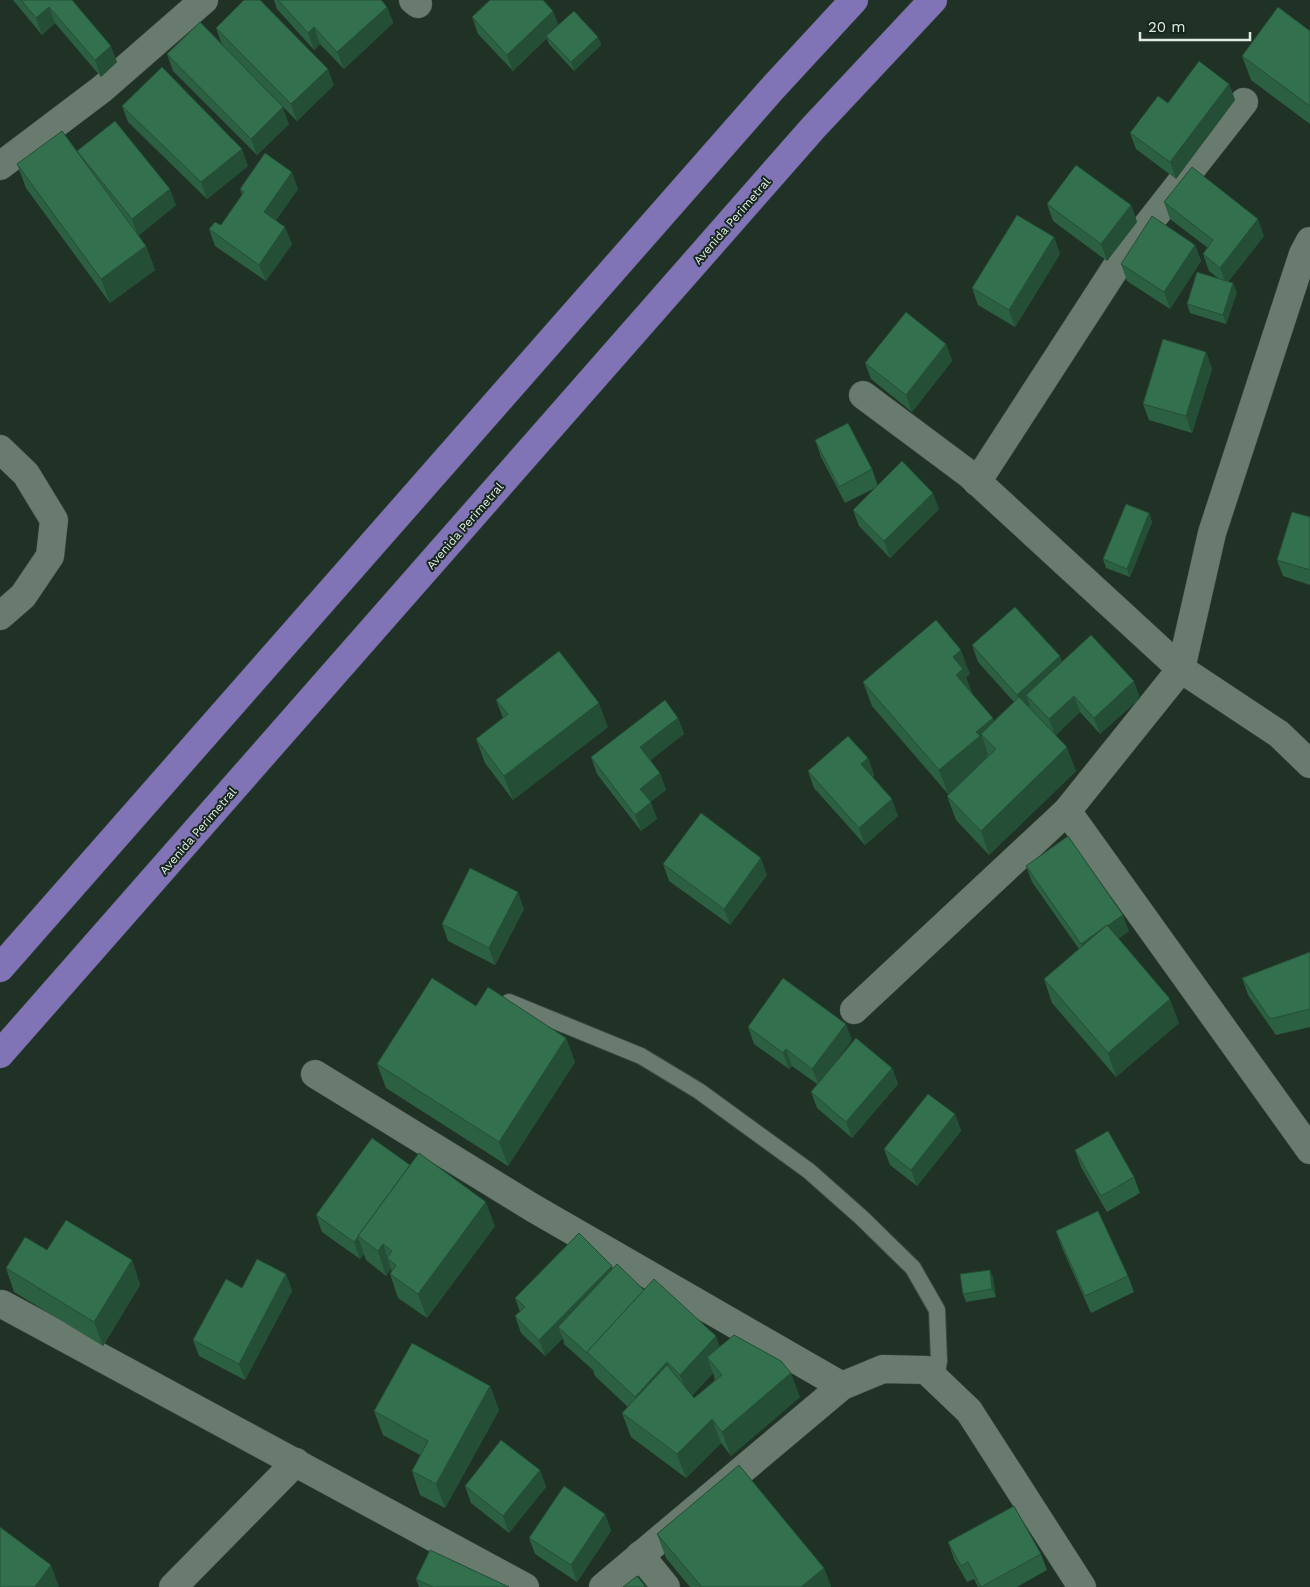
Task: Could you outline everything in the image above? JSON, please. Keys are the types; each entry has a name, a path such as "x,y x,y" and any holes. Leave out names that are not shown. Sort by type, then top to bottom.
{"main road":[{"path":"0,968 764,97 854,0"},
{"name":"Avenida Perimetral","path":"0,1054 813,128 933,0"}],"street":[{"path":"0,166 102,89 204,0"},
{"path":"977,482 1124,255 1244,102"},
{"path":"854,1010 1067,811 1181,669 1212,533 1303,254 1310,241"},
{"path":"863,396 977,482 1181,669 1280,734 1310,764"},
{"path":"0,449 26,474 54,520 50,556 22,596 0,616"},
{"path":"1067,811 1310,1150"},
{"path":"315,1074 533,1208 842,1386"},
{"path":"2,1304 525,1587"},
{"path":"603,1587 842,1386 883,1369 926,1370 969,1411 1082,1587"},
{"path":"173,1587 296,1462"},
{"path":"640,1555 666,1587"}],"lane":[{"path":"509,1002 641,1056 691,1086 755,1130 809,1171 856,1212 913,1268 937,1310 939,1361 936,1379"}],"building":[{"path":"21,0 72,0 111,46 95,60 49,7 36,18"},
{"path":"244,0 260,0 328,69 291,104 216,28"},
{"path":"278,0 381,0 387,7 337,52 314,27 308,33"},
{"path":"490,0 543,0 553,11 507,55 472,17"},
{"path":"1278,7 1310,31 1310,106 1242,56"},
{"path":"574,11 598,37 571,62 546,36"},
{"path":"200,22 283,107 251,139 167,54"},
{"path":"1199,61 1229,84 1170,162 1130,133 1158,96 1168,103"},
{"path":"162,67 242,149 201,182 122,106"},
{"path":"115,121 170,189 132,219 77,151"},
{"path":"62,131 146,246 101,279 17,164"},
{"path":"265,153 292,172 264,212 285,227 259,265 209,229 215,222 221,225 244,192 240,189"},
{"path":"1076,165 1131,205 1101,244 1047,204"},
{"path":"1192,167 1258,219 1220,268 1203,254 1213,240 1164,202"},
{"path":"1017,215 1054,237 1009,310 972,288"},
{"path":"1152,216 1195,245 1164,292 1121,264"},
{"path":"1197,272 1233,283 1223,315 1187,304"},
{"path":"906,312 946,344 906,395 865,363"},
{"path":"1163,339 1206,352 1186,416 1143,404"},
{"path":"848,423 872,469 839,487 815,440"},
{"path":"902,461 933,493 884,541 853,510"},
{"path":"1126,504 1149,513 1127,569 1103,559"},
{"path":"1292,512 1310,517 1310,570 1277,560"},
{"path":"1015,607 1060,656 1017,695 972,645"},
{"path":"936,620 961,650 953,657 963,669 956,675 993,718 976,732 980,736 939,770 863,682"},
{"path":"1091,635 1134,681 1094,718 1074,696 1049,719 1026,695"},
{"path":"559,651 599,703 504,776 476,739 508,714 496,700"},
{"path":"1019,697 1067,747 981,831 947,796 996,749 981,734"},
{"path":"665,700 678,718 640,747 660,773 640,789 651,802 635,815 591,757"},
{"path":"848,736 868,758 861,764 892,799 859,828 808,771"},
{"path":"701,813 761,858 724,909 663,864"},
{"path":"1068,836 1123,915 1081,944 1026,866"},
{"path":"470,868 518,892 489,948 442,924"},
{"path":"1107,925 1170,999 1108,1053 1044,979"},
{"path":"1310,952 1310,1009 1270,1019 1242,978"},
{"path":"432,978 476,1006 488,987 566,1038 499,1142 377,1064"},
{"path":"783,978 846,1024 812,1069 786,1049 783,1053 748,1027"},
{"path":"856,1038 892,1068 846,1122 811,1092"},
{"path":"928,1094 955,1114 911,1170 884,1149"},
{"path":"1108,1131 1134,1177 1101,1196 1075,1150"},
{"path":"372,1138 410,1165 354,1242 316,1215"},
{"path":"419,1153 486,1202 418,1294 390,1274 396,1265 387,1258 392,1251 383,1244 378,1251 358,1236"},
{"path":"1098,1211 1128,1276 1085,1296 1056,1231"},
{"path":"66,1220 132,1260 94,1322 6,1268 25,1237 47,1250"},
{"path":"579,1233 612,1266 539,1340 515,1316 525,1307 515,1298"},
{"path":"257,1259 286,1274 239,1364 193,1340 226,1279 242,1288"},
{"path":"617,1264 644,1290 587,1353 558,1327"},
{"path":"990,1270 992,1289 963,1294 960,1274"},
{"path":"654,1279 716,1336 680,1375 667,1362 635,1397 587,1352"},
{"path":"734,1335 781,1361 791,1373 722,1432 712,1419 677,1454 622,1413 667,1365 694,1398 722,1375 707,1357"},
{"path":"412,1343 490,1386 436,1484 412,1471 428,1441 374,1411"},
{"path":"501,1440 540,1470 503,1516 465,1486"},
{"path":"739,1465 824,1568 801,1587 702,1587 657,1534"},
{"path":"564,1486 605,1514 571,1565 529,1538"},
{"path":"1014,1506 1041,1554 981,1587 968,1562 961,1566 948,1542"},
{"path":"0,1527 51,1565 35,1587 0,1587"},
{"path":"430,1550 509,1587 433,1587 416,1579"},
{"path":"637,1576 646,1587 623,1587"}]}
